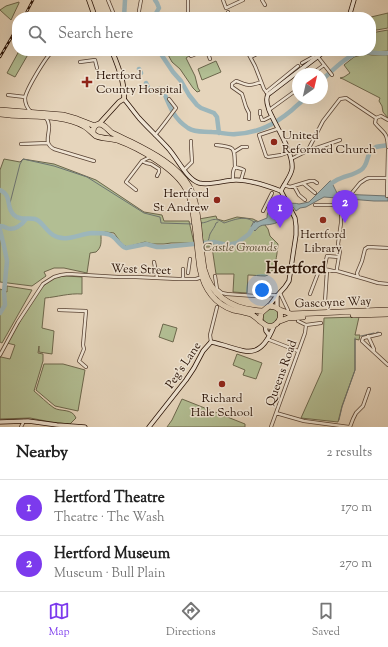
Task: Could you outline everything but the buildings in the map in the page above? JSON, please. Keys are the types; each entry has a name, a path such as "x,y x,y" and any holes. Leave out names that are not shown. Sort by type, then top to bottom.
{"highway":[{"path":"0,112 53,114 70,117 97,125 106,128 154,154 173,168 182,176 191,189 195,200 202,277 208,291 213,298 230,309 252,315 265,325 274,326 280,320 281,315 278,309 269,306 263,311 260,316 260,321"},
{"path":"0,112 22,116 45,117 51,120 60,119 76,122 93,132 96,136 117,140 151,157 175,175 187,190 192,205 198,238"},
{"path":"93,132 97,125"},
{"path":"102,138 106,135 106,128"},
{"path":"199,246 208,283 217,294 225,301 236,306 263,311"},
{"name":"Gascoyne Way","path":"278,309 291,314 388,310"},
{"name":"Gascoyne Way","path":"280,320 288,318 388,314"}],"main road":[{"path":"89,0 93,12"},
{"path":"350,12 354,0"},
{"path":"114,56 122,80 124,99 170,150 192,179 202,184 241,180 274,191 281,191"},
{"path":"281,191 291,171 291,159 269,110 266,99 267,93 317,57"},
{"path":"97,125 119,102 124,99"},
{"path":"106,128 107,116"},
{"path":"269,306 286,286 289,280 296,235 294,215 281,191"},
{"path":"278,295 278,309"},
{"path":"265,325 268,337"},
{"path":"211,342 224,344 248,352 259,349 274,326"},
{"name":"Peg's Lane","path":"149,427 186,380 206,347 211,342"},
{"path":"0,422 33,421 57,425 85,427"}],"street":[{"path":"108,0 113,12"},
{"path":"139,12 141,0"},
{"path":"188,0 188,12"},
{"path":"223,0 226,8 243,0"},
{"path":"262,0 265,5"},
{"path":"31,113 26,106 27,92 48,56"},
{"path":"251,57 267,93"},
{"path":"302,63 313,57 317,57 332,76"},
{"path":"80,62 95,60 97,68"},
{"path":"318,68 324,64"},
{"path":"249,119 249,113 242,94 232,87 232,84 236,81 248,85 261,82"},
{"path":"269,110 292,93"},
{"path":"8,95 26,97"},
{"path":"308,150 323,121 340,99 346,98 376,118"},
{"path":"156,135 176,108 169,99"},
{"path":"21,112 26,106"},
{"path":"260,114 264,120 272,118"},
{"path":"376,118 381,116 388,120"},
{"path":"376,118 375,123 385,132 387,140 387,196"},
{"path":"51,120 48,143 50,147 94,161"},
{"path":"276,126 268,133 260,134 259,136 267,157 289,152"},
{"path":"291,159 308,150 340,140"},
{"path":"184,170 192,162 192,141"},
{"path":"21,144 48,143"},
{"path":"216,145 228,146 232,148 234,152 235,167 232,173 233,180"},
{"path":"234,152 242,147 247,147"},
{"path":"140,151 143,157 142,161"},
{"path":"136,190 126,182 142,161 151,157"},
{"path":"142,161 159,169 156,176"},
{"path":"235,167 244,170 241,180"},
{"path":"337,271 340,250 338,244 341,217 338,199 340,193 351,194 360,183 368,178 388,178"},
{"path":"284,185 289,187 312,181 317,183"},
{"path":"304,184 315,193"},
{"path":"294,186 299,195 305,200"},
{"path":"263,211 274,191"},
{"path":"315,205 340,205"},
{"path":"359,278 357,273 365,249 368,247 388,248"},
{"path":"310,294 327,256 339,257"},
{"path":"188,276 190,259"},
{"path":"154,262 157,277"},
{"path":"183,269 183,279"},
{"path":"322,269 337,271 378,283 388,284"},
{"path":"325,301 327,270"},
{"path":"350,275 357,273"},
{"name":"West Street","path":"0,355 18,322 43,284 50,278 57,276 80,275 183,279 188,276 202,277"},
{"path":"215,276 217,289 222,293 255,296 278,295 288,310"},
{"path":"269,296 273,300"},
{"name":"Peg's Lane","path":"211,342 210,335 217,307"},
{"path":"59,310 86,311 83,345 84,350 79,361 86,367"},
{"path":"298,321 306,325 320,322"},
{"name":"Queens Road","path":"271,427 306,329 306,325"},
{"path":"380,334 368,336 363,338 362,341 388,365"},
{"path":"368,336 374,349 374,353"},
{"path":"268,337 298,351"},
{"path":"276,413 304,421 349,427 356,413 363,406 369,389"},
{"path":"21,427 24,421"},
{"path":"39,427 43,423"}],"green space":[{"path":"19,2 15,12 12,12 11,20 0,10 6,6"},
{"path":"388,13 388,28 376,30 376,16"},
{"path":"388,30 388,51 376,52 376,32"},
{"path":"388,55 388,118 383,112 379,101 380,98 340,78 350,73 344,65 354,57"},
{"path":"16,56 27,56 15,77 7,73"},
{"path":"169,56 189,56 186,58 195,76 200,91 197,92 193,88 180,69 172,62"},
{"path":"216,61 221,72 202,80 198,69"},
{"path":"4,159 20,162 23,159 54,164 96,180 144,212 162,215 164,221 189,221 194,243 153,244 145,242 127,247 122,244 114,233 105,232 101,234 101,244 99,248 96,252 90,253 87,273 64,268 54,268 44,272 46,276 32,286 0,282 0,170"},
{"name":"Castle Grounds","path":"216,216 217,219 224,221 237,217 253,219 265,225 270,236 278,244 272,271 265,276 248,275 247,293 233,292 234,274 216,274 212,247 204,247 199,219"},
{"path":"66,276 82,277 82,294 45,298 42,328 54,331 52,354 39,352 39,346 38,353 43,354 43,361 34,391 54,408 69,411 76,418 70,424 30,418 0,419 0,358 10,359 15,345 7,343 41,288 52,279"},
{"path":"7,286 32,290 2,343 0,342 0,289 7,292"},
{"path":"271,309 277,312 278,319 274,324 268,325 263,319 263,315"},
{"path":"359,317 355,335 360,335 359,340 355,339 355,370 338,422 301,418 322,371 324,318"},
{"path":"163,324 177,328 173,342 159,337"},
{"path":"237,354 262,363 256,379 243,375 245,370 233,365"},
{"path":"44,364 63,364 85,370 78,411 55,406 36,390"},
{"path":"182,399 245,424 245,427 167,427"}],"water":[{"path":"330,181 339,194 388,196 388,201 324,197 296,211 293,207 286,207 275,211 273,216 274,219 281,217 282,220 276,223 261,226 255,231 251,227 254,221 257,222 267,218 267,214 273,207 284,204 309,202"}],"waterway":[{"path":"124,12 125,0"},
{"path":"155,0 159,8 157,12"},
{"path":"376,53 388,53"},
{"path":"162,56 197,105 214,113 217,117 219,133"},
{"path":"328,75 351,56"},
{"path":"139,69 141,73"},
{"path":"146,83 151,92 160,89 163,90 175,116 188,128 200,132 233,134 252,132 279,120 299,104"},
{"path":"328,187 332,183 361,170 366,164 370,151 377,147 388,145"},
{"path":"9,207 20,164 23,159 54,166 87,177 144,213 160,217 161,223 192,224"},
{"path":"0,190 4,192 8,198 11,212 16,217 35,219 58,237 67,238 92,233 105,234 113,236 123,247 126,248 146,244 157,247 214,242 227,245 237,243 249,234 256,225"},
{"path":"200,223 214,219 224,223 244,218 255,223"},
{"path":"0,227 2,226 12,229 20,225 26,219"},
{"path":"207,243 210,234 218,222"},
{"path":"0,230 7,261 4,292 5,305 0,313"},
{"path":"361,336 374,333"},
{"path":"339,420 355,370 355,338"}],"railway":[{"path":"27,12 33,0"},
{"path":"0,57 12,37"}],"place":[{"name":"Hertford County Hospital","path":"87,82"},
{"name":"United Reformed Church","path":"274,142"},
{"name":"Hertford St Andrew","path":"217,200"},
{"name":"Hertford Library","path":"323,220"},
{"name":"Hertford Museum","path":"345,223"},
{"name":"Hertford Theatre","path":"280,228"},
{"name":"Richard Hale School","path":"222,384"}],"district":[{"name":"Hertford","path":"296,267"}]}
